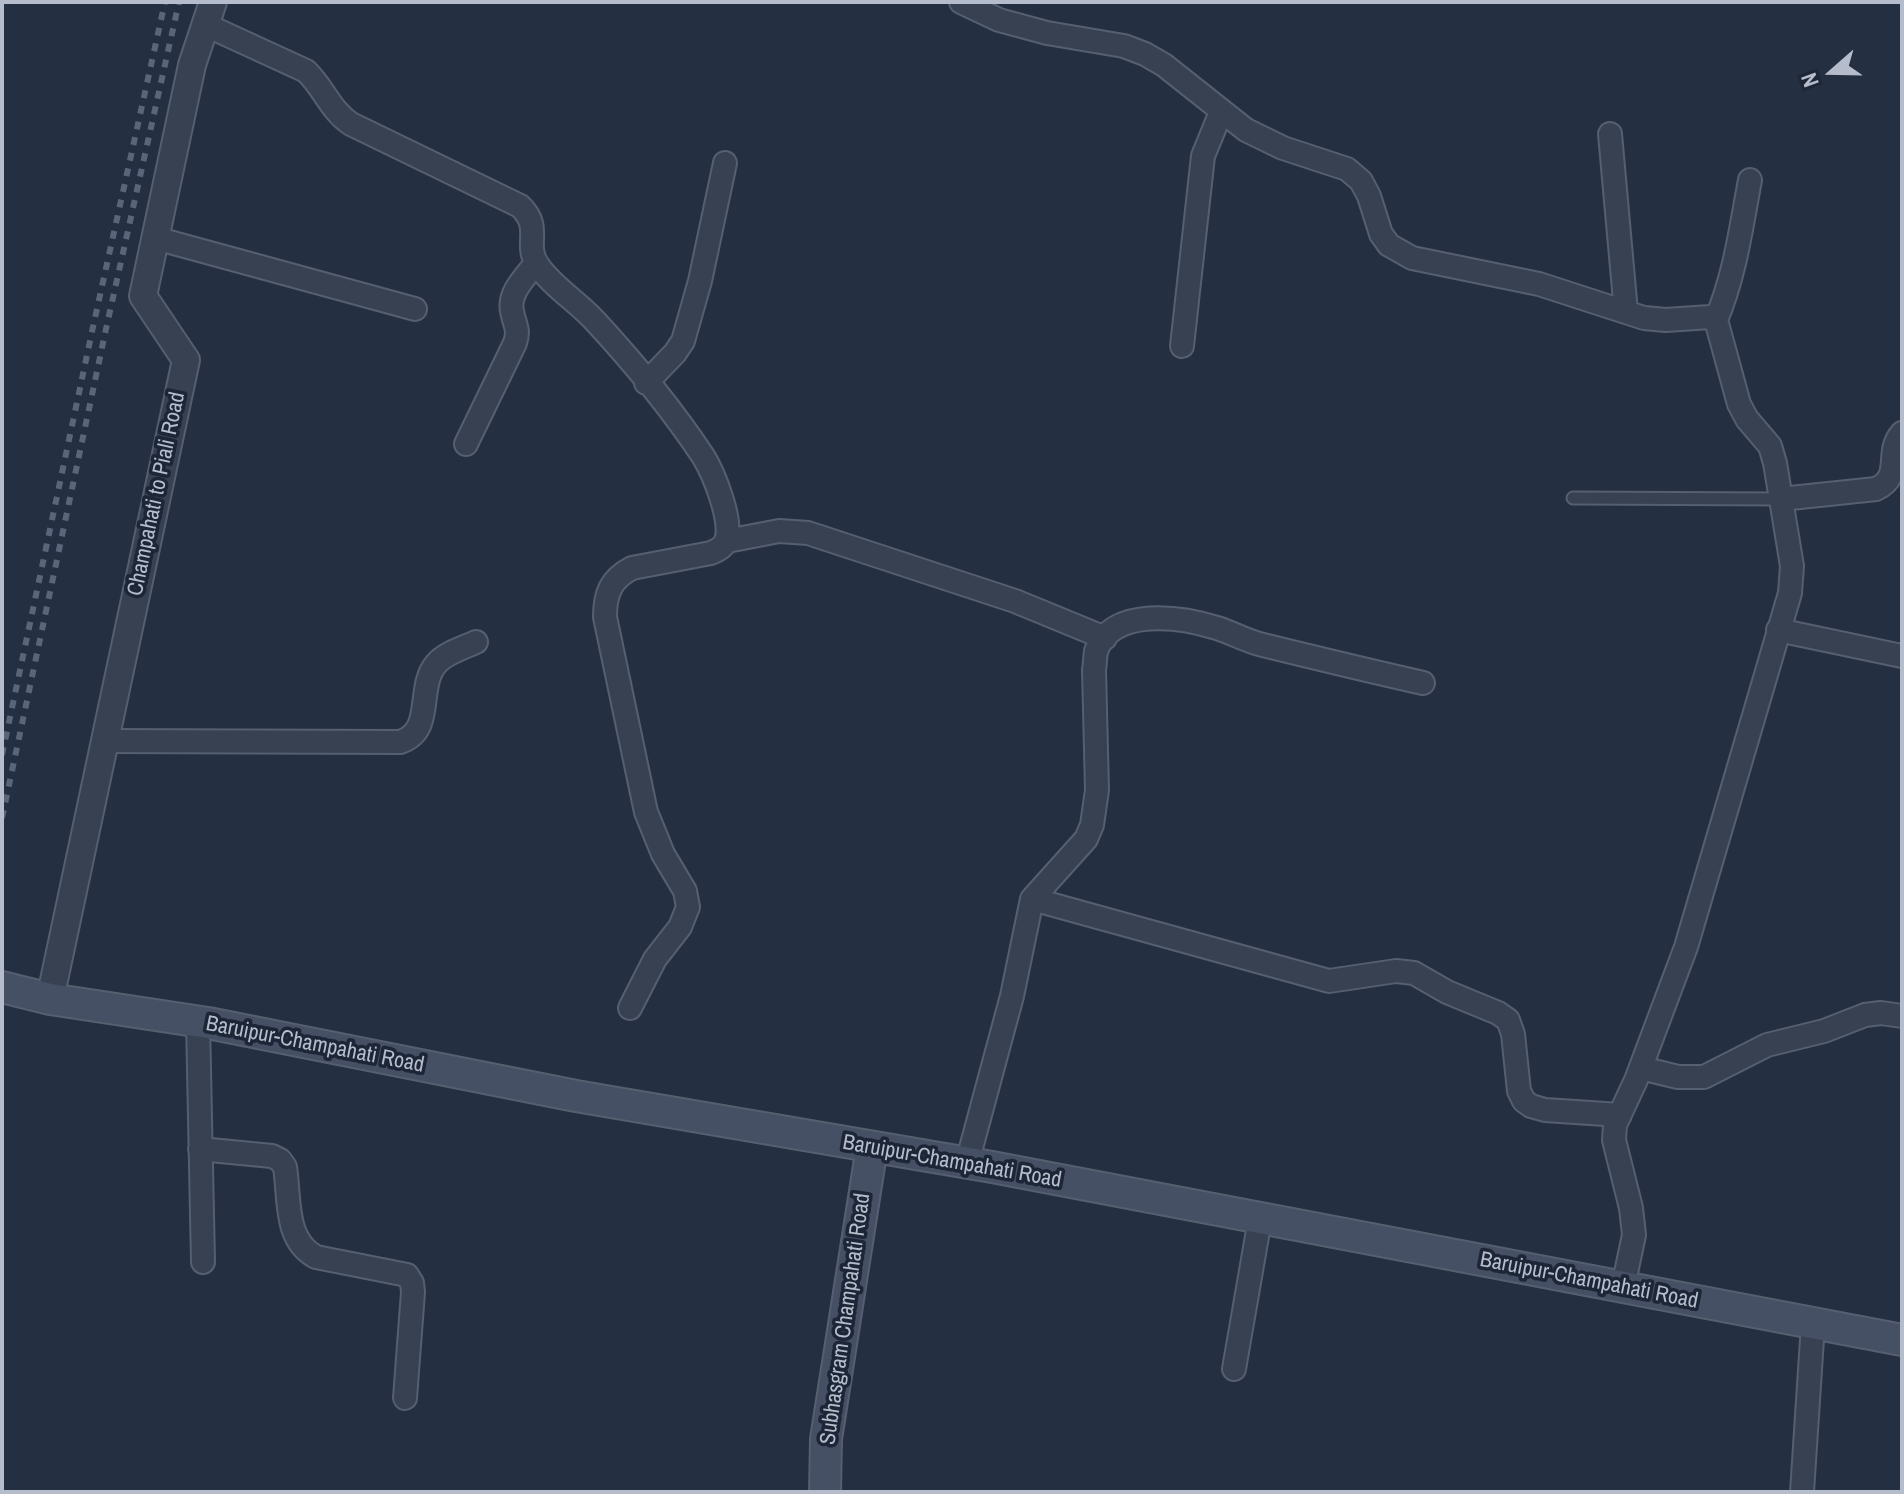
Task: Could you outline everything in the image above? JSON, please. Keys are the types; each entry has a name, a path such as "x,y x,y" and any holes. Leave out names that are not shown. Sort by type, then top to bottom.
{"main road":[{"name":"Baruipur-Champahati Road","path":"2,987 50,999 198,1022 576,1096 967,1163 1902,1340"},
{"name":"Subhasgram Champahati Road","path":"825,1492 826,1439 872,1147"}],"street":[{"path":"961,2 999,20 1047,33 1124,46 1145,54 1164,65 1246,130 1283,148 1347,169 1361,181 1369,196 1381,234 1396,251 1412,258 1539,284 1644,318 1710,317 1716,320"},
{"path":"211,8 306,71 331,106 351,124 520,206 530,215 536,263 595,321 704,458 724,507 727,541"},
{"name":"Champahati to Piali Road","path":"50,999 186,360 143,296 192,65 211,8"},
{"path":"1182,346 1203,156 1206,142 1221,112"},
{"path":"1610,134 1626,312"},
{"path":"646,383 683,341 700,281 725,163"},
{"path":"1623,1287 1634,1235 1631,1208 1614,1140 1620,1115 1686,947 1790,593 1792,566 1770,446 1747,419 1739,404 1716,320 1736,261 1750,180"},
{"path":"155,238 415,309"},
{"path":"466,444 515,343 518,334 512,300 536,263"},
{"path":"1781,499 1876,489 1886,485 1896,469 1896,443 1902,433"},
{"path":"630,1008 655,959 680,927 688,907 685,891 663,854 646,812 605,617 605,598 611,584 621,574 632,568 711,553 727,541 779,531 808,533 1015,601 1105,638"},
{"path":"967,1163 1012,996 1032,899 1044,882 1086,839 1092,825 1097,790 1094,670 1097,651 1105,638 1115,628 1135,621 1188,620 1254,643 1423,683"},
{"path":"1778,630 1902,656"},
{"path":"105,741 400,742 412,738 419,731 428,683 435,665 476,642"},
{"path":"1032,899 1302,976 1329,981 1396,971 1414,973 1508,1020 1513,1034 1519,1091 1531,1106 1545,1110 1620,1115"},
{"path":"1641,1068 1678,1077 1704,1077 1767,1045 1824,1031 1865,1015 1881,1013 1902,1016"},
{"path":"198,1022 203,1262"},
{"path":"200,1149 272,1156 280,1160 285,1167 291,1226 305,1251 316,1257 407,1275 413,1292 405,1398"},
{"path":"1234,1369 1260,1219"},
{"path":"1802,1492 1813,1324"}],"lane":[{"path":"1573,498 1781,499"}],"railway":[{"path":"2,755 165,2"},
{"path":"2,818 179,2"}]}
